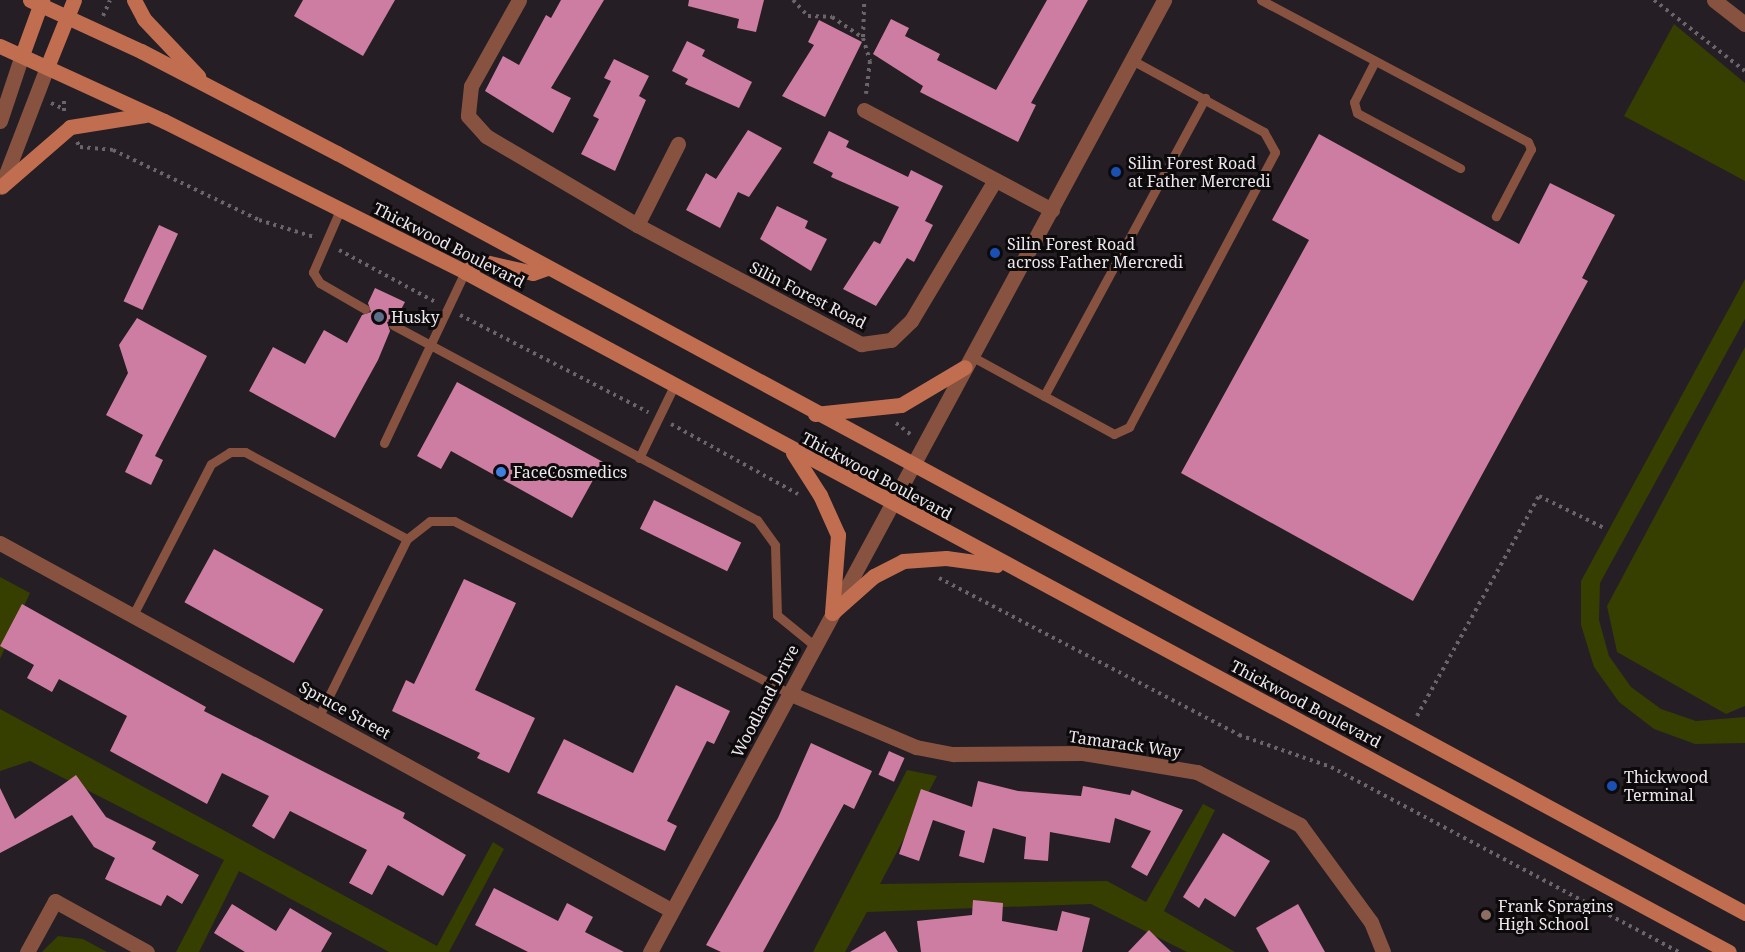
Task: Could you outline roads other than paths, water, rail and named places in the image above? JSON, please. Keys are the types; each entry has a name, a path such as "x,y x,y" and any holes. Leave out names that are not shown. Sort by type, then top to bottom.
{"main road":[{"path":"47,67 74,0"},
{"path":"134,0 144,19 206,84"},
{"path":"22,55 37,1"},
{"name":"Thickwood Boulevard","path":"37,1 206,84 912,467 1409,730 1745,913"},
{"name":"Thickwood Boulevard","path":"0,46 148,115 465,272 791,451 1729,952"},
{"path":"1,187 70,127 103,118 148,115"},
{"path":"465,272 481,261 533,273 547,268"},
{"path":"814,414 901,405 968,362"},
{"path":"791,451 820,495 838,536 832,613"},
{"path":"832,613 874,576 903,561 946,558 1009,567"}],"street":[{"name":"Silin Forest Road","path":"519,0 471,86 468,116 486,136 637,225 861,344 891,340 910,321 995,180"},
{"path":"1714,0 1745,24"},
{"path":"912,467 1052,210 1161,1"},
{"path":"0,121 22,55"},
{"path":"1,187 47,67"},
{"path":"864,110 1052,210"},
{"path":"637,225 678,144"},
{"name":"Woodland Drive","path":"650,952 791,694 890,502 912,467"},
{"name":"Spruce Street","path":"0,543 671,910"},
{"name":"Tamarack Way","path":"791,694 916,747 953,754 1083,753 1197,772 1300,825 1371,922 1383,952"},
{"path":"27,952 55,901 147,952"}],"lane":[{"path":"1261,0 1528,142 1531,148 1496,216"},
{"path":"968,362 1044,396 1114,434 1130,427 1275,152 1264,132 1132,60"},
{"path":"1375,61 1354,102 1357,113 1460,168"},
{"path":"1044,396 1205,98"},
{"path":"340,210 313,272 320,283 364,309"},
{"path":"384,443 465,272"},
{"path":"393,325 767,528 775,545 777,615 815,646"},
{"path":"639,458 674,386"},
{"path":"133,615 211,464 230,452 244,452 407,539"},
{"path":"319,716 407,539 430,521 454,521 791,694"}],"place":[{"name":"Silin Forest Road at Father Mercredi","path":"1116,172"},
{"name":"Silin Forest Road across Father Mercredi","path":"995,253"},
{"name":"Husky","path":"379,317"},
{"name":"FaceCosmedics","path":"501,472"},
{"name":"Thickwood Terminal","path":"1612,786"},
{"name":"Frank Spragins High School","path":"1486,915"}]}
